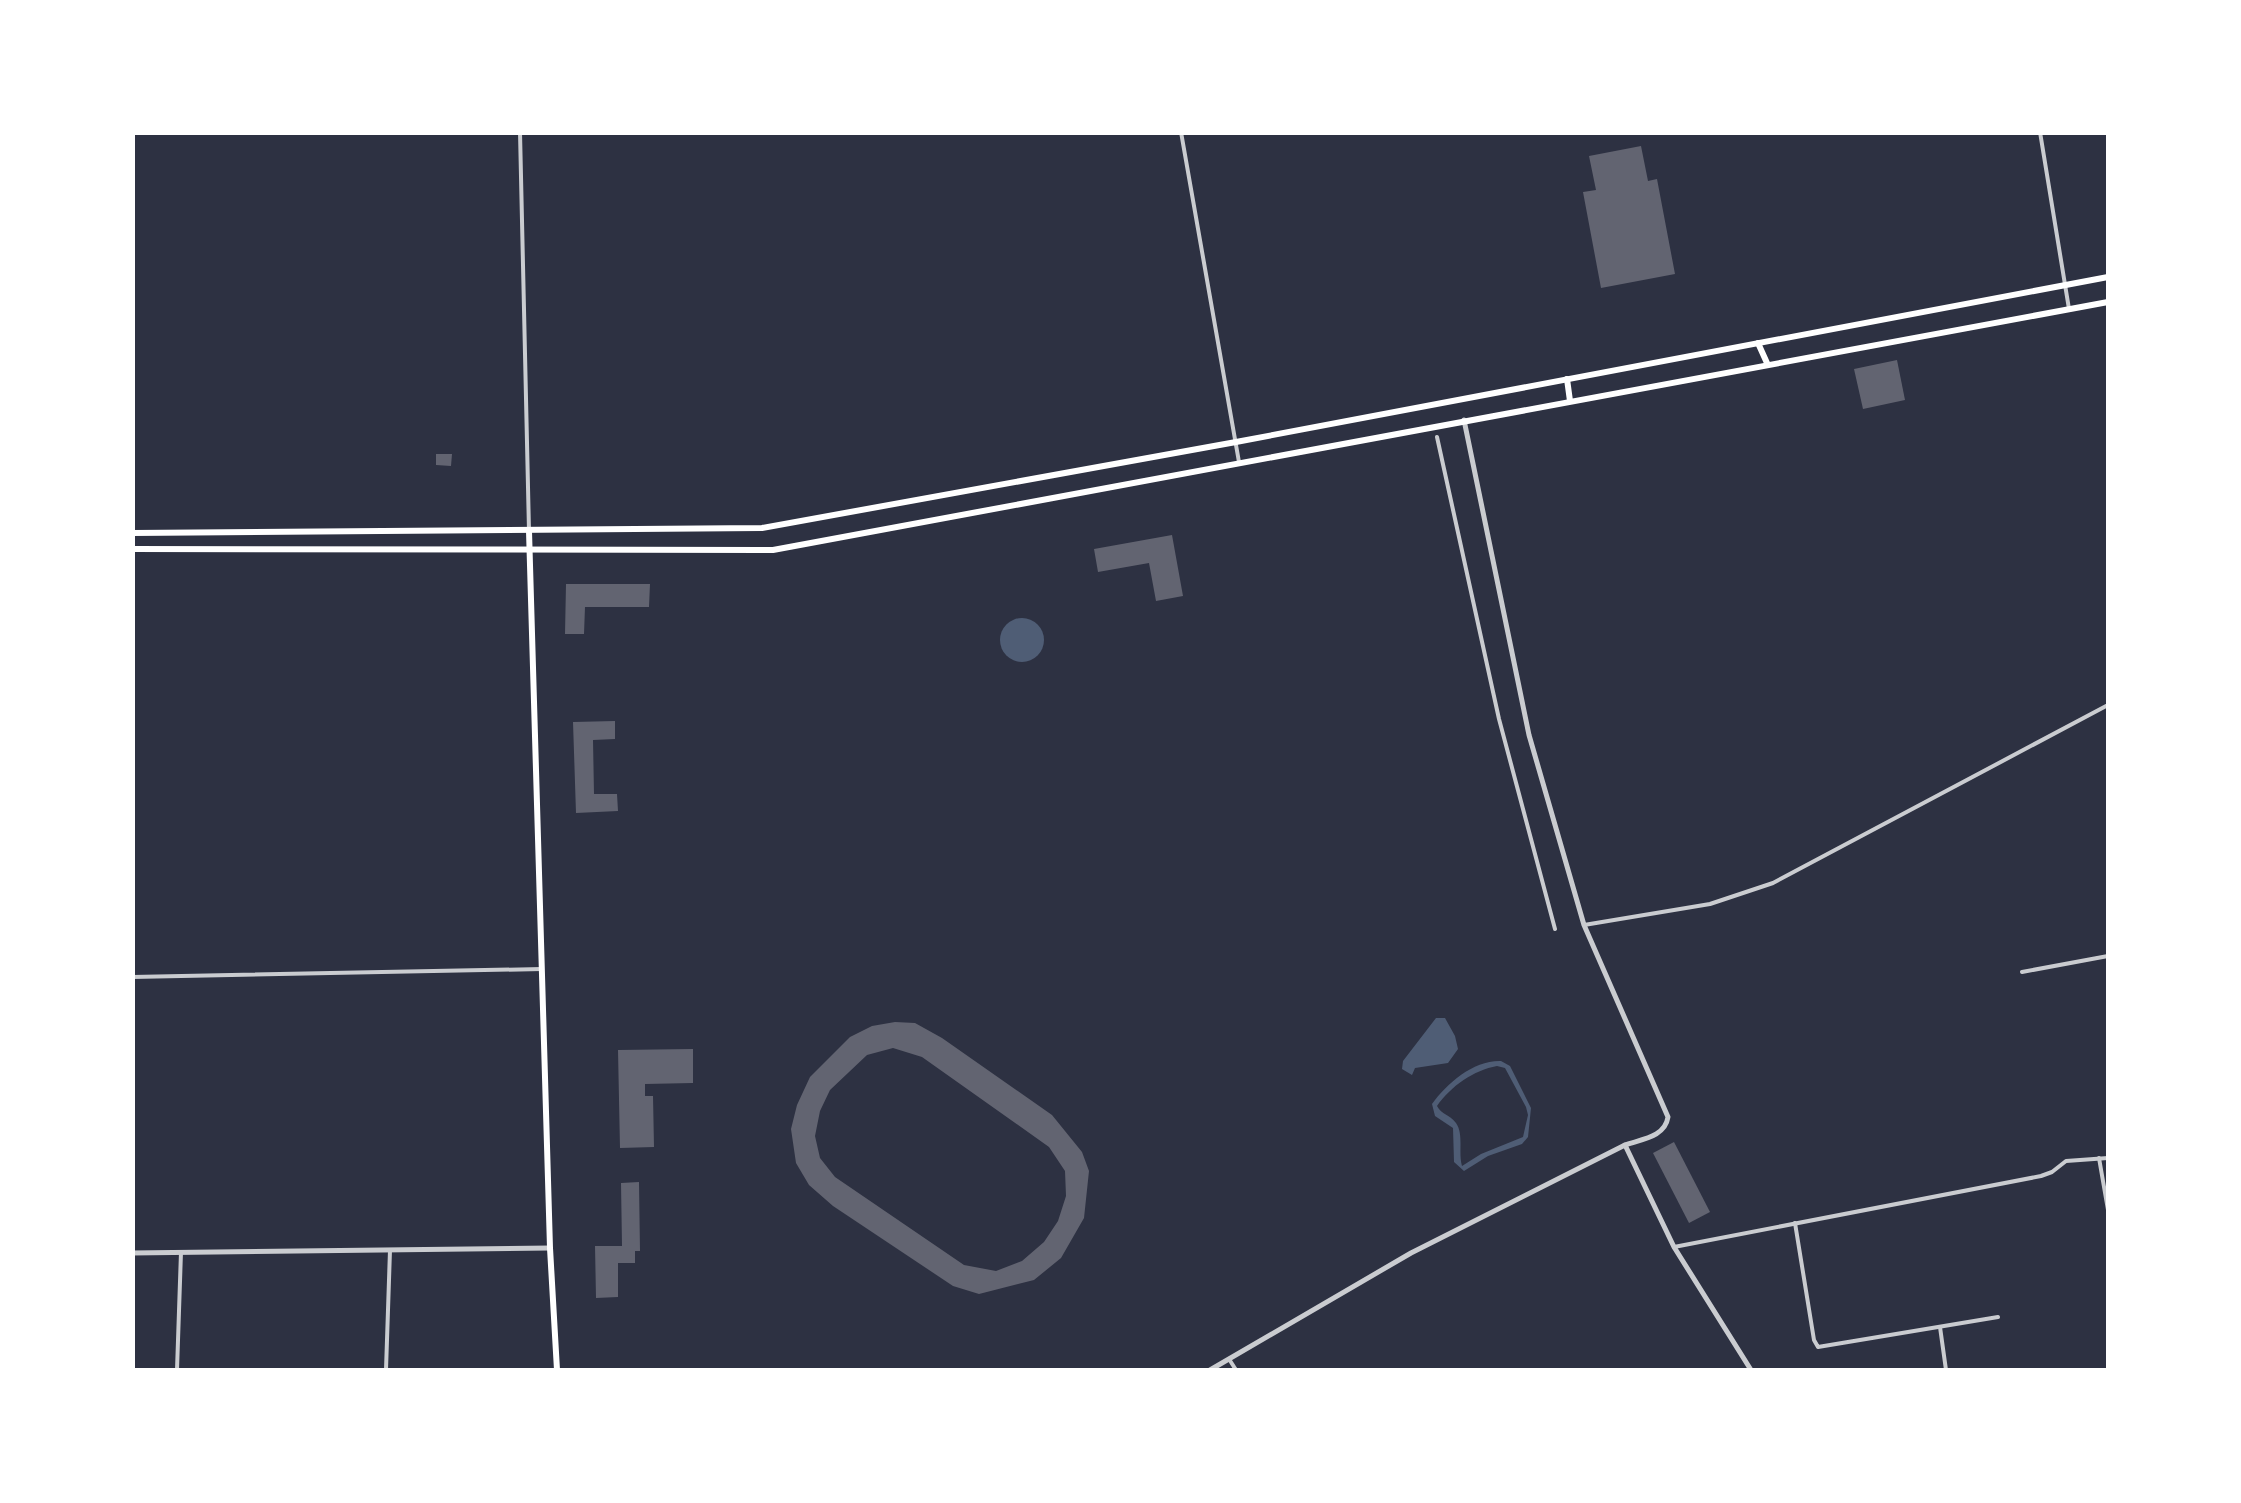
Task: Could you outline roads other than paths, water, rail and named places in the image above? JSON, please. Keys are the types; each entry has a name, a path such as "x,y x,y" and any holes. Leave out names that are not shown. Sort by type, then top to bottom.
{"main road":[{"path":"132,533 762,528 2108,277"},
{"path":"132,549 773,550 2108,302"},
{"path":"1758,343 1767,363"},
{"path":"1567,379 1570,401"},
{"path":"529,531 557,1370"}],"street":[{"path":"520,132 529,531"},
{"path":"1181,132 1239,462"},
{"path":"2040,132 2069,309"},
{"path":"1210,1370 1411,1253 1625,1145 1662,1132 1668,1118 1584,925 1529,735 1464,420"},
{"path":"1437,437 1499,719 1556,929"},
{"path":"1584,925 1710,904 1773,883 2108,705"},
{"path":"2022,972 2108,956"},
{"path":"132,977 542,969"},
{"path":"1625,1145 1674,1247 1751,1370"},
{"path":"2099,1158 2108,1210"},
{"path":"1674,1247 2041,1176 2066,1161 2108,1158"},
{"path":"1795,1223 1818,1347 1998,1317"},
{"path":"132,1253 550,1248"},
{"path":"386,1370 390,1250"},
{"path":"177,1370 180,1252"},
{"path":"1940,1328 1946,1370"},
{"path":"1229,1359 1236,1370"}],"water":[{"path":"1022,618 1038,624 1044,640 1038,656 1022,662 1006,656 1000,640 1006,624"},
{"path":"1436,1018 1445,1018 1458,1049 1448,1063 1415,1068 1412,1075 1402,1069 1403,1061"},
{"path":"1501,1061 1510,1066 1531,1108 1528,1137 1522,1144 1488,1156 1464,1171 1454,1162 1453,1128 1435,1116 1432,1104 1462,1074","holes":["1497,1066 1505,1068 1526,1107 1523,1137 1462,1166 1458,1127 1437,1106 1472,1075"]}]}
